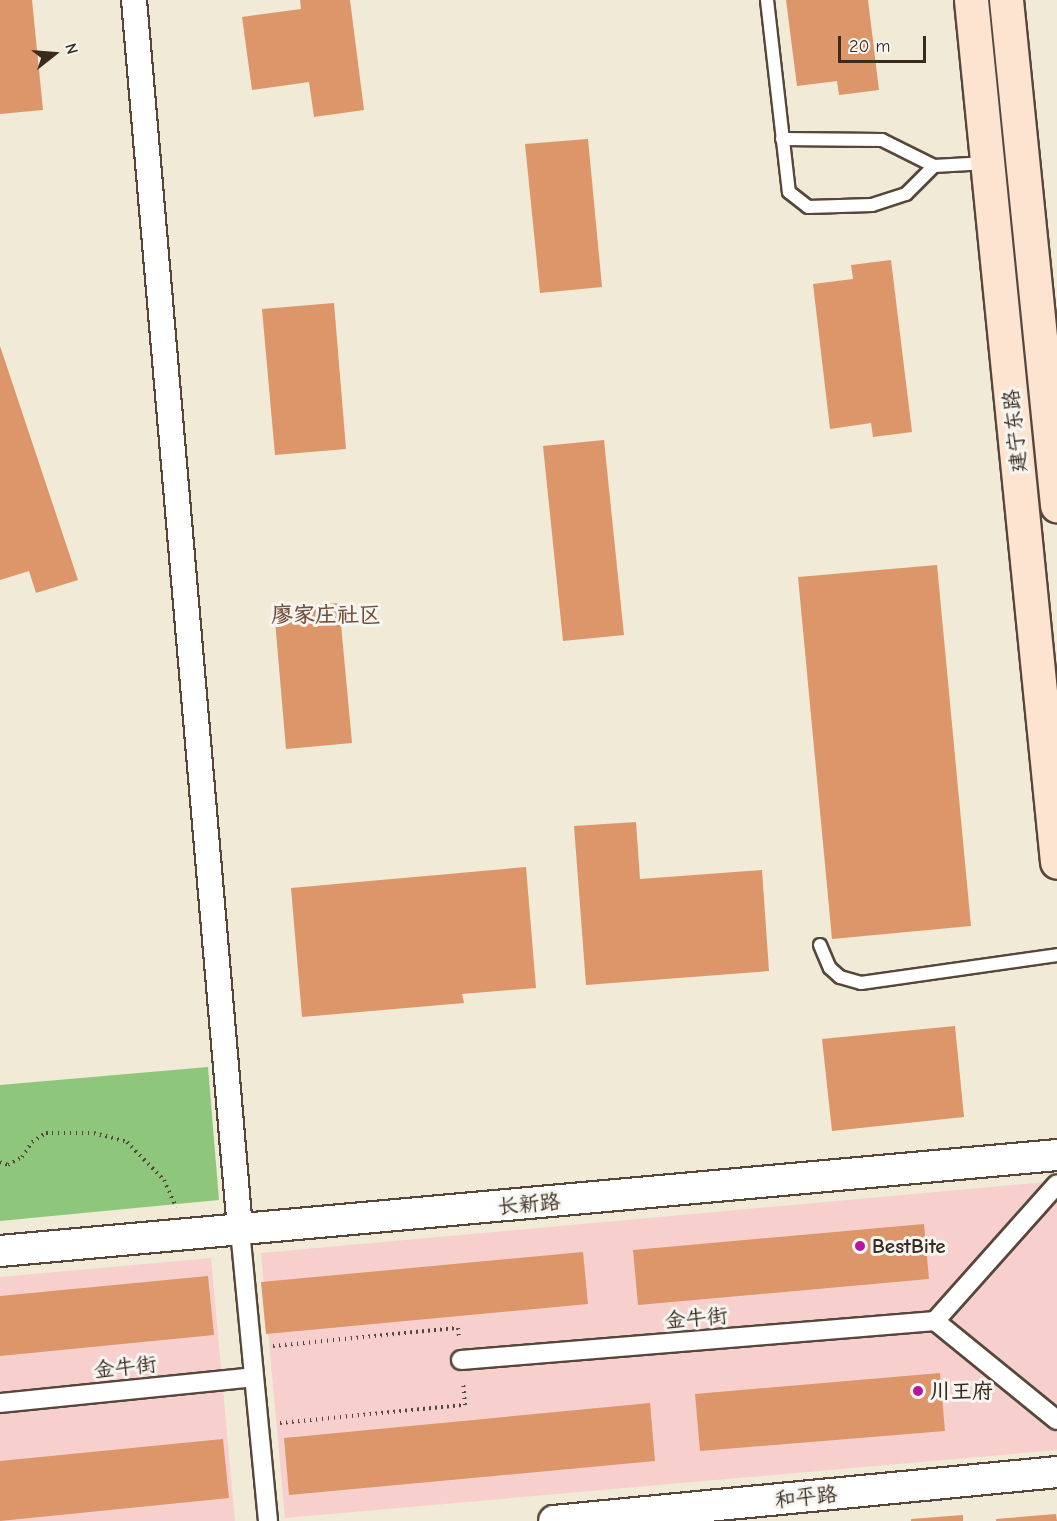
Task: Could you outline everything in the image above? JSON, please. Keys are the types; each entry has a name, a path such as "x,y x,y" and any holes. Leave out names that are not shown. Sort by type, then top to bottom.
{"main road":[{"name":"建宁东路","path":"971,0 1057,862"},
{"name":"建宁东路","path":"1006,0 1057,505"}],"street":[{"path":"134,0 240,1230 268,1521"},
{"name":"长新路","path":"0,1251 1057,1155"},
{"path":"1057,1185 935,1321 1057,1420"},
{"name":"金牛街","path":"461,1360 935,1321"},
{"name":"金牛街","path":"0,1402 254,1377"},
{"name":"和平路","path":"554,1521 1057,1472"}],"lane":[{"path":"767,0 789,192 808,207 872,205 906,194 934,166"},
{"path":"782,139 882,140 934,166 988,163"},
{"path":"820,945 830,968 840,977 861,983 1057,955"}],"path":[{"path":"0,1162 8,1165 22,1157 32,1142 46,1133 94,1133 127,1142 164,1180 190,1235"},
{"path":"252,1349 458,1328 461,1360 465,1405 259,1425"}],"shaded area":[{"path":"1057,1181 1057,1450 285,1518 261,1253"},
{"path":"211,1258 235,1521 0,1521 0,1277"}],"green space":[{"path":"208,1067 219,1200 0,1221 0,1085"}],"building":[{"path":"0,0 32,0 43,110 0,114"},
{"path":"300,0 350,0 364,110 314,117 309,82 252,90 242,17 301,9"},
{"path":"786,0 868,0 879,90 839,95 837,81 797,86"},
{"path":"588,139 602,287 540,293 525,144"},
{"path":"891,260 912,432 873,437 871,423 830,429 813,284 853,279 851,265"},
{"path":"334,303 346,449 275,455 262,309"},
{"path":"0,346 78,580 36,593 29,571 0,580"},
{"path":"604,440 624,635 563,641 543,446"},
{"path":"937,565 971,926 832,939 798,577"},
{"path":"339,603 352,743 286,749 274,609"},
{"path":"636,822 640,879 762,870 769,971 586,985 574,826"},
{"path":"526,867 536,988 462,994 464,1003 302,1017 291,888"},
{"path":"955,1026 964,1117 832,1131 822,1039"},
{"path":"924,1224 929,1279 638,1305 633,1250"},
{"path":"583,1252 588,1304 266,1334 261,1282"},
{"path":"208,1276 214,1335 0,1356 0,1296"},
{"path":"940,1373 945,1431 700,1451 695,1394"},
{"path":"650,1403 655,1461 289,1495 284,1438"},
{"path":"223,1439 229,1498 0,1521 0,1461"},
{"path":"1056,1514 1057,1521 996,1521 996,1519"},
{"path":"963,1515 963,1521 911,1521 911,1519"}],"place":[{"name":"BestBite","path":"860,1246"},
{"name":"川王府","path":"918,1391"}],"district":[{"name":"廖家庄社区","path":"326,616"}]}
